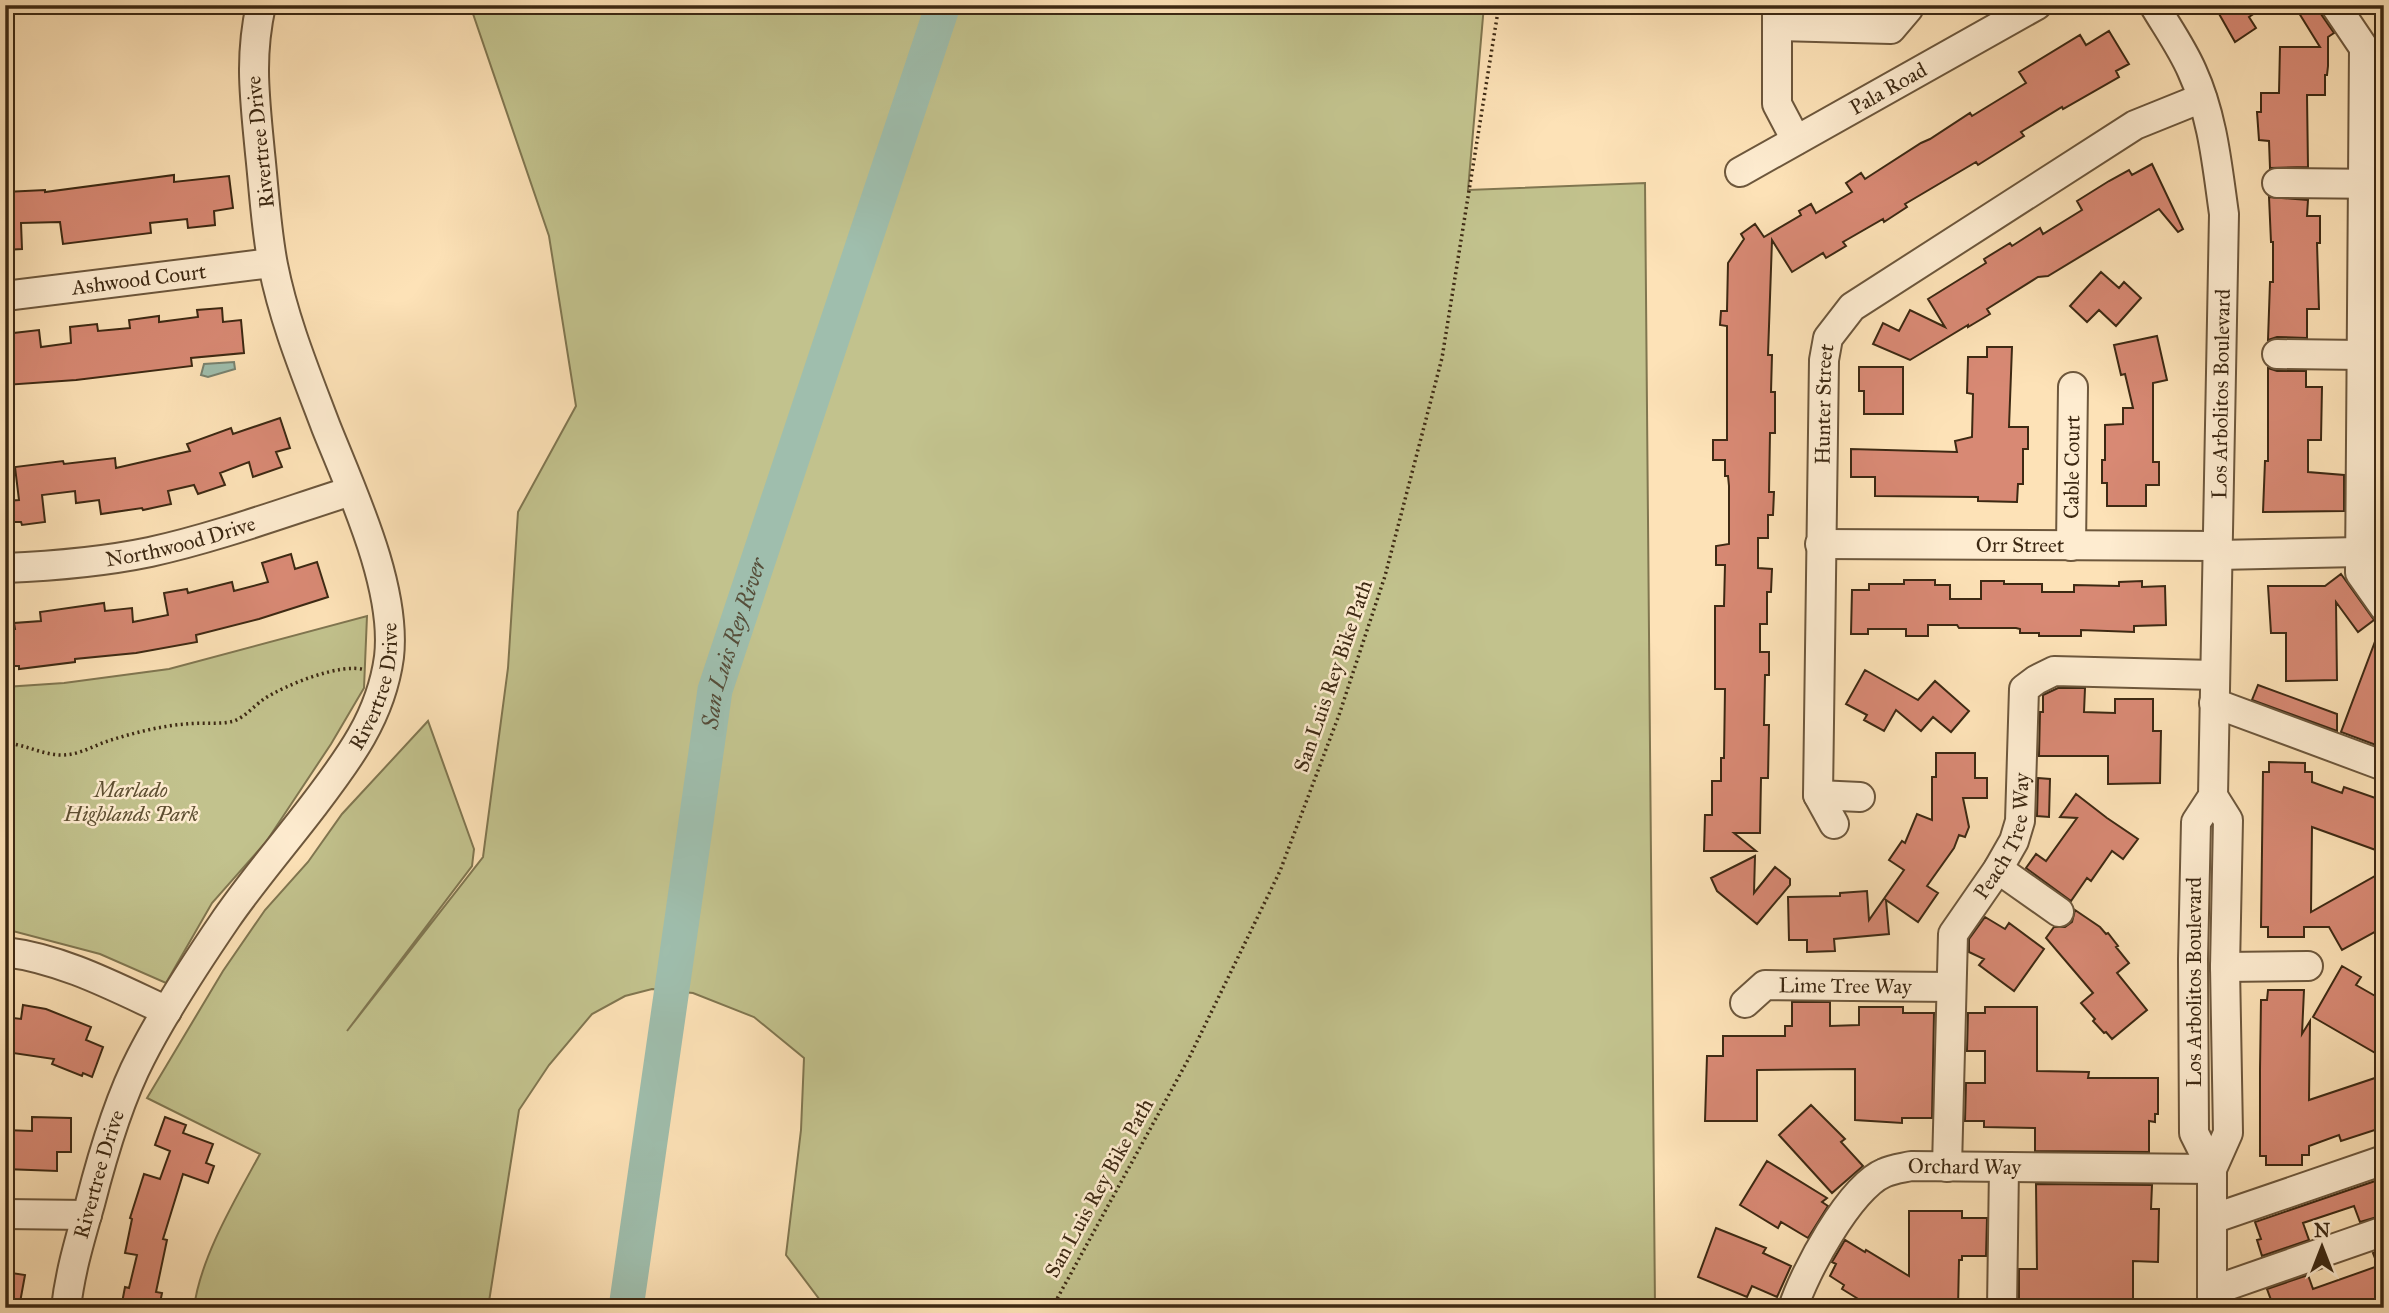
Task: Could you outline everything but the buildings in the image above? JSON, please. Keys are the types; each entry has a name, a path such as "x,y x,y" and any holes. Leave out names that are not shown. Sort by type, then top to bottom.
{"street":[{"name":"Rivertree Drive","path":"66,1308 70,1271 105,1148 139,1060 227,918 351,756 372,720 384,684 389,653 387,606 379,572 303,366 272,263 252,78 254,37 261,5"},
{"path":"1796,140 1777,104 1777,16 1891,29 1908,9 1908,5"},
{"name":"Pala Road","path":"1740,172 2036,5"},
{"name":"Los Arbolitos Boulevard","path":"2154,5 2192,70 2202,98 2212,129 2224,214 2213,796 2228,820 2225,967 2228,1133 2212,1168 2212,1299"},
{"path":"2335,5 2364,48 2373,184 2360,573 2384,607"},
{"name":"Hunter Street","path":"1834,824 1818,795 1824,360 1828,338 1852,307 2135,125 2202,98"},
{"path":"2277,183 2373,184"},
{"name":"Ashwood Court","path":"5,296 272,263"},
{"path":"2277,354 2368,361"},
{"name":"Cable Court","path":"2071,547 2073,387"},
{"name":"Northwood Drive","path":"5,568 64,565 149,552 220,533 351,491"},
{"name":"Orr Street","path":"1820,544 2360,552"},
{"name":"Peach Tree Way","path":"1947,1167 1953,934 1998,869 2014,841 2020,821 2024,689 2054,671 2214,675"},
{"path":"2214,703 2384,766"},
{"path":"1818,795 1860,797"},
{"name":"Los Arbolitos Boulevard","path":"2212,1168 2194,1133 2193,959 2196,821 2213,796"},
{"path":"1998,869 2059,912"},
{"path":"5,952 34,956 83,972 167,1011"},
{"path":"2225,967 2308,966"},
{"name":"Lime Tree Way","path":"1745,1003 1765,985 1951,987"},
{"path":"2212,1219 2384,1160"},
{"name":"Orchard Way","path":"1793,1308 1800,1286 1852,1198 1883,1173 1911,1166 2212,1168"},
{"path":"2002,1308 2004,1167"},
{"path":"5,1214 87,1215"},
{"path":"2212,1299 2384,1231"}],"path":[{"name":"San Luis Rey Bike Path","path":"1052,1308 1189,1058 1273,883 1339,715 1385,576 1442,358 1499,5"},
{"path":"5,743 37,752 64,755 150,730 236,720 265,698 284,688 344,668 363,668 384,684"}],"green space":[{"path":"470,5 1484,5 1468,190 1645,183 1655,1308 826,1308 786,1255 801,1130 804,1058 754,1017 693,993 652,989 625,996 592,1014 549,1065 519,1110 488,1308 194,1308 203,1269 211,1249 260,1154 147,1098 223,971 265,910 308,862 342,814 428,721 474,849 472,866 347,1031 483,857 508,668 518,512 576,406 549,236"},
{"name":"Marlado Highlands Park","path":"367,616 364,688 331,744 266,842 212,903 166,983 100,954 5,929 5,687 64,683 169,669"}],"shaded area":[{"path":"234,362 235,369 208,377 201,375 204,364"}],"waterway":[{"name":"San Luis Rey River","path":"626,1308 715,690 943,5"}]}
